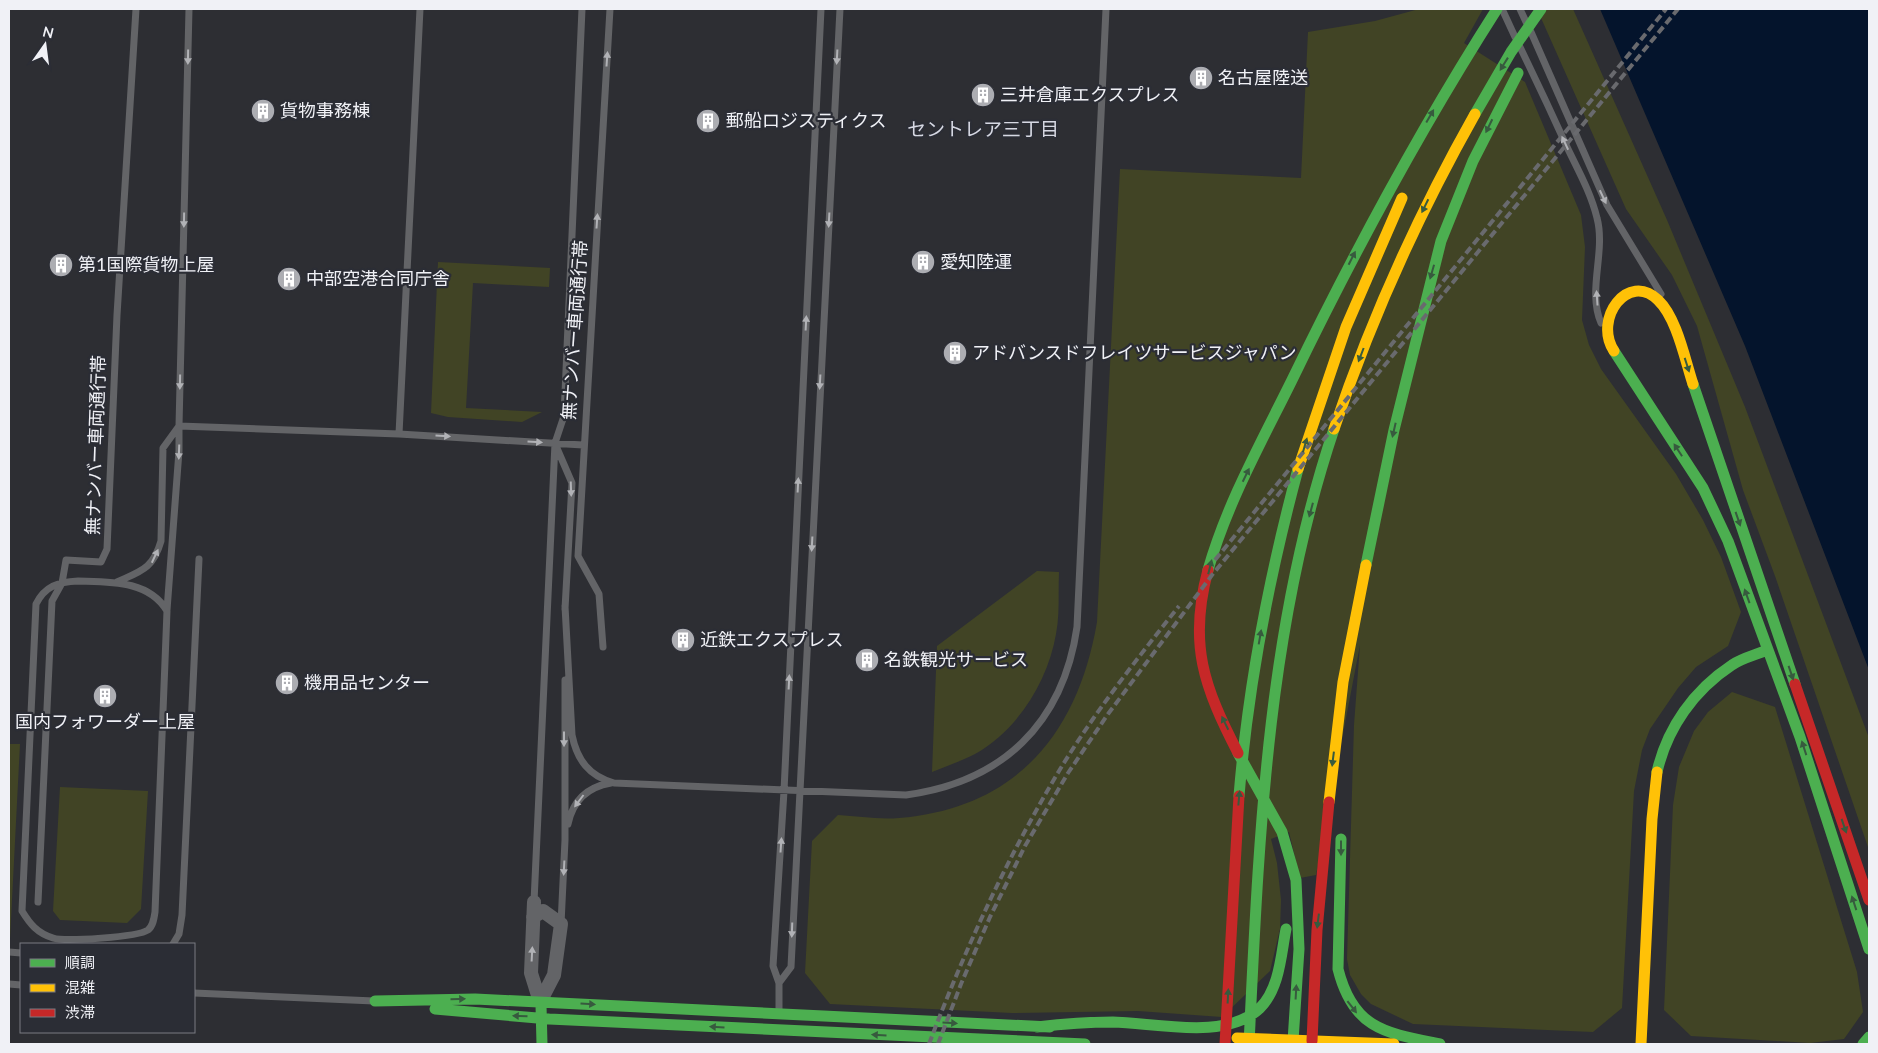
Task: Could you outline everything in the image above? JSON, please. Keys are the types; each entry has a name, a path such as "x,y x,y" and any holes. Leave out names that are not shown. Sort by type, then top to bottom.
{"main road":[{"path":"1293,1042 1299,920 1296,888 1287,845 1278,825 1263,801 1207,683 1200,656 1198,631 1200,605 1214,551 1225,519 1367,230 1442,95 1497,9"},
{"path":"1499,30 1513,9"},
{"path":"1249,1044 1258,854 1270,722 1287,615 1326,459 1348,389 1369,332 1387,287 1431,192 1474,115 1541,9"},
{"path":"1312,1043 1317,930 1343,682 1360,590 1394,430 1441,241 1455,203 1491,123 1543,32"},
{"path":"1460,93 1469,77"},
{"path":"1225,1044 1237,824 1244,737 1254,672 1289,502 1332,361 1367,274 1408,187"},
{"path":"1869,900 1672,319 1654,296 1641,292 1630,293 1615,302 1608,315 1610,345 1703,488 1728,541 1800,737 1869,949"},
{"path":"1342,799 1348,706 1360,590"},
{"path":"1641,1044 1652,819 1656,775 1661,753 1677,720 1704,687 1733,664 1767,650"},
{"path":"1037,1026 1097,1022 1206,1026 1233,1023 1246,1018 1260,1008 1270,993 1277,975 1287,913 1284,866 1263,801"},
{"path":"1213,1044 1223,914 1237,824"},
{"path":"1342,827 1338,969 1341,988 1350,1006 1361,1018 1394,1034 1440,1044"},
{"path":"375,1001 475,999 1037,1026 1312,1043 1394,1044"},
{"path":"375,1001 473,1014 1085,1044"},
{"path":"540,1002 543,1017 542,1044"},
{"path":"778,1015 778,1044"},
{"path":"1864,1044 1869,1037"}],"street":[{"path":"534,902 531,973 540,1002"},
{"path":"533,917 543,910 561,924 554,975 540,1002"}],"lane":[{"name":"無ナンバー車両通行帯","path":"38,902 52,602 62,583 66,560 101,562 107,550 117,315 136,9"},
{"path":"167,611 162,603 149,591 116,583 62,583 42,592 36,604 22,911 34,929 54,939 129,936 149,929 154,921 167,611 179,451 189,9"},
{"path":"399,434 420,9"},
{"path":"534,902 555,443 564,416 582,9"},
{"name":"無ナンバー車両通行帯","path":"602,647 599,594 578,556 610,9"},
{"path":"778,1015 779,983 772,966 784,791 821,9"},
{"path":"779,983 791,967 840,9"},
{"path":"565,606 572,735 575,751 588,770 604,780 614,783 906,796 937,791 968,780 998,763 1020,745 1042,719 1064,680 1073,655 1078,598 1106,9"},
{"path":"1502,9 1592,202 1600,233 1595,296 1600,319 1610,345"},
{"path":"1520,9 1607,205 1660,290 1672,319"},
{"path":"116,583 144,570 157,555 160,541 163,448 179,426"},
{"path":"179,426 399,434 583,445"},
{"path":"555,443 572,483 565,606 565,840 561,924"},
{"path":"174,943 179,934 182,915 199,559"},
{"path":"565,840 570,814 582,796 589,790 614,783"},
{"path":"195,993 375,1001"}],"green space":[{"path":"1419,9 1483,9 1464,43 1525,82 1581,215 1585,247 1582,320 1589,345 1601,369 1676,474 1703,520 1721,557 1741,612 1728,646 1696,667 1678,688 1650,729 1642,750 1634,791 1622,1008 1593,1032 1413,1024 1371,1004 1361,994 1350,975 1347,959 1354,725 1360,645 1316,875 1300,878 1289,832 1271,839 1277,863 1281,900 1280,929 1270,971 1222,1017 1138,1011 1012,1013 830,1004 805,973 812,841 838,815 899,818 941,811 977,799 1008,781 1035,758 1057,730 1075,698 1088,662 1097,622 1120,169 1301,178 1308,32 1375,21"},
{"path":"1537,9 1573,9 1667,220 1745,407 1869,738 1869,850 1775,576 1743,490 1697,326 1672,275 1626,209"},
{"path":"438,262 550,268 549,287 473,283 466,408 542,412 522,422 448,417 431,413"},
{"path":"1037,571 1059,572 1056,634 1052,652 1038,686 1029,703 1005,732 970,757 932,772 937,646"},
{"path":"1732,692 1775,707 1857,972 1863,1012 1844,1039 1810,1043 1691,1036 1664,1010 1673,805 1679,767 1694,731 1708,712"},
{"path":"9,744 20,744 10,939 9,939"},
{"path":"60,787 148,791 141,909 127,923 60,920 53,911"}],"water":[{"path":"1600,9 1869,9 1869,670 1745,346"}],"railway":[{"path":"1215,560 1666,9"},
{"path":"938,1044 990,917 1025,846 1068,773 1108,714 1212,575 1678,9"},
{"path":"929,1044 988,904 1040,804 1072,749 1101,707 1179,606"}],"traffic: fast":[{"path":"1208,570 1225,521 1246,473 1340,285 1415,145 1497,9"},
{"path":"1475,114 1511,52 1541,9"},
{"path":"1366,565 1394,430 1441,241 1473,161 1518,73"},
{"path":"1614,351 1703,488 1728,541 1800,737 1869,949"},
{"path":"1693,384 1795,684"},
{"path":"1249,1044 1263,810 1280,656 1294,580 1312,504 1334,429"},
{"path":"1239,796 1248,713 1261,631 1298,469"},
{"path":"1657,772 1675,725 1694,698 1718,675 1732,665 1767,650"},
{"path":"1238,753 1282,832 1296,880 1299,949 1293,1041"},
{"path":"1341,839 1338,969 1344,989 1362,1016 1374,1025 1403,1036 1440,1044"},
{"path":"1037,1027 1113,1022 1190,1028 1229,1024 1246,1018 1260,1008 1272,991 1279,970 1286,929"},
{"path":"375,1001 475,999 1050,1027"},
{"path":"541,1005 542,1044"},
{"path":"435,1009 549,1019 1085,1044"},
{"path":"1863,1044 1869,1037"}],"traffic: slow":[{"path":"1334,429 1348,388 1397,268 1434,190 1475,114"},
{"path":"1298,469 1346,327 1402,198"},
{"path":"1614,351 1609,338 1608,325 1611,313 1625,295 1636,291 1647,293 1658,300 1670,317 1680,340 1693,384"},
{"path":"1329,802 1343,682 1366,565"},
{"path":"1641,1044 1652,819 1657,772"},
{"path":"1237,1038 1394,1044"}],"traffic: jam":[{"path":"1208,570 1199,621 1203,664 1208,686 1216,707 1238,753"},
{"path":"1795,684 1869,900"},
{"path":"1225,1044 1239,796"},
{"path":"1312,1041 1317,930 1329,802"}],"place":[{"name":"名古屋陸送","path":"1201,78"},
{"name":"三井倉庫エクスプレス","path":"983,95"},
{"name":"貨物事務棟","path":"263,111"},
{"name":"郵船ロジスティクス","path":"708,121"},
{"name":"愛知陸運","path":"923,262"},
{"name":"第1国際貨物上屋","path":"61,265"},
{"name":"中部空港合同庁舎","path":"289,279"},
{"name":"アドバンスドフレイツサービスジャパン","path":"955,353"},
{"name":"近鉄エクスプレス","path":"683,640"},
{"name":"名鉄観光サービス","path":"867,660"},
{"name":"機用品センター","path":"287,683"},
{"name":"国内フォワーダー上屋","path":"105,696"}],"district":[{"name":"セントレア三丁目","path":"983,129"}]}
